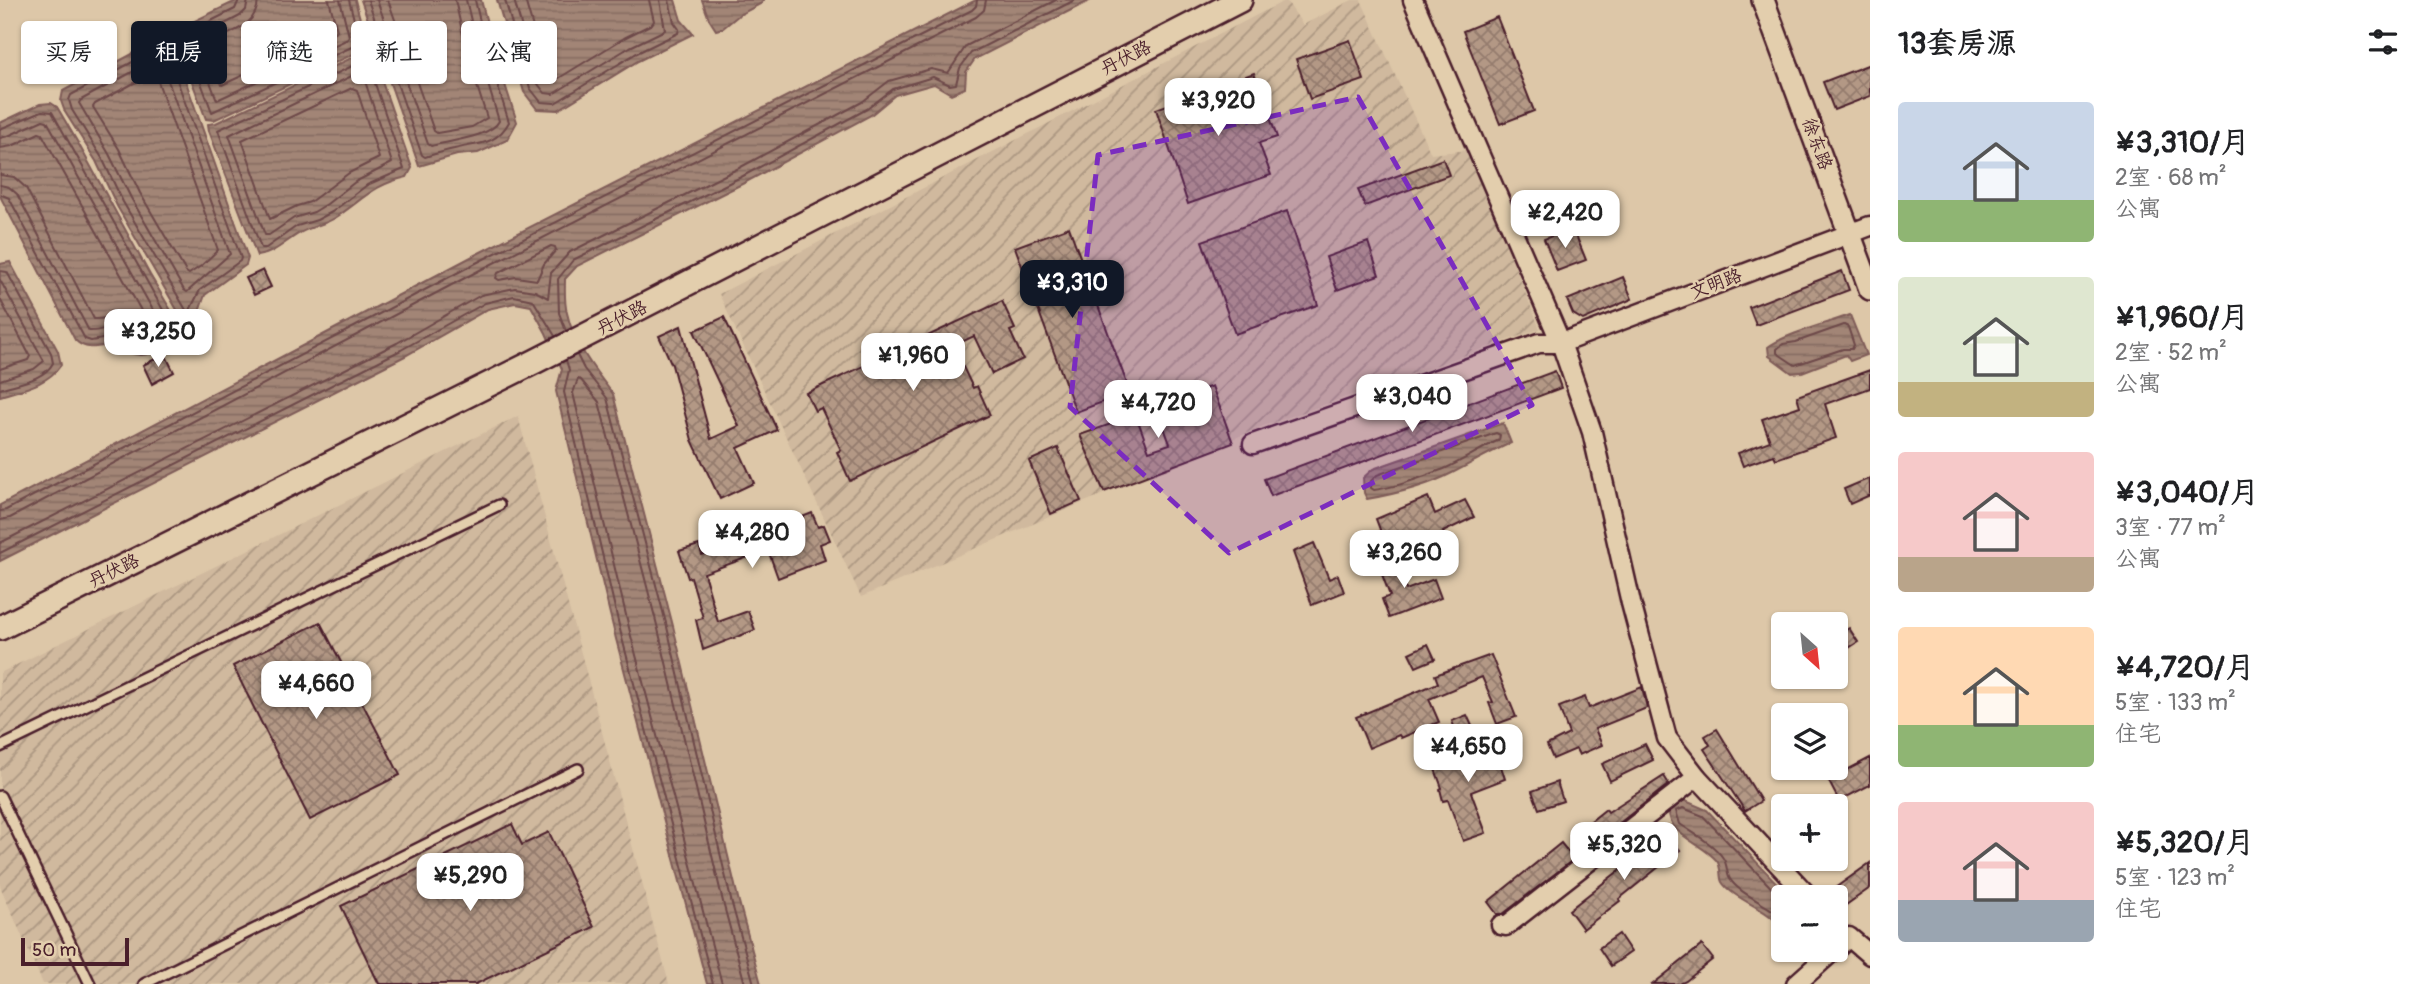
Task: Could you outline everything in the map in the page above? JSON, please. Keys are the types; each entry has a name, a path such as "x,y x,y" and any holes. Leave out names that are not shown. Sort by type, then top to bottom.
{"main road":[{"name":"丹伏路","path":"0,628 536,361 1240,0"}],"street":[{"path":"1413,0 1561,343 1592,432 1631,603 1667,738 1697,777 1798,885"},
{"name":"徐东路","path":"1763,0 1870,289"},
{"name":"文明路","path":"1254,444 1539,343 1561,343 1870,226"},
{"path":"1501,925 1506,926 1549,894 1697,777"},
{"path":"1848,948 1870,955"},
{"path":"1796,984 1821,962"}],"lane":[{"path":"0,747 499,505"},
{"path":"144,984 578,769"},
{"path":"0,796 90,984"}],"highlighted area":[{"path":"1358,97 1532,405 1229,553 1070,407 1098,155"}],"shaded area":[{"path":"1286,0 1303,25 1352,0 1361,0 1431,154 1468,150 1540,329 1261,427 861,597 719,294"},
{"path":"518,416 669,984 43,984 0,886 0,673"}],"water":[{"path":"238,0 355,0 361,21 351,21 351,55 337,62 337,21 241,21 241,84 290,84 214,120 206,119 193,84 227,84 227,21 194,21"},
{"path":"361,0 481,0 486,21 461,21 461,84 505,84 517,122 507,140 478,153 457,155 419,166 390,84 447,84 447,21 368,21"},
{"path":"497,0 675,0 681,20 693,34 638,61 558,110 537,109 524,92 522,84 557,84 557,21 503,21"},
{"path":"702,0 763,0 716,30"},
{"path":"976,0 1091,0 975,59 966,72 965,88 951,94 934,84 895,95 871,115 746,182 577,266 565,279 566,309 574,335 613,394 761,984 707,984 616,639 556,391 562,369 531,306 515,303 488,309 405,356 0,561 0,505 473,256"},
{"path":"131,55 131,84 187,84 248,258 246,265 205,295 195,323 189,325 183,320 117,206 96,161 61,101 63,91 76,84 117,84 117,62"},
{"path":"351,58 351,84 383,84 412,168 407,177 385,184 335,218 300,233 269,253 257,256 208,124 216,123 297,84 337,84 337,65"},
{"path":"51,103 57,107 78,143 179,324 182,337 159,351 133,354 118,343 90,347 75,340 0,196 0,123 40,104"},
{"path":"10,262 58,351 61,365 42,382 0,396 0,264"},
{"path":"1850,315 1866,355 1850,361 1846,355 1802,372 1792,373 1769,356 1768,347 1776,342"},
{"path":"1503,423 1511,443 1432,482 1367,499 1363,478 1373,469"},
{"path":"1681,799 1707,810 1779,885 1771,885 1771,918 1725,886 1717,861 1679,832 1673,825 1669,807"}],"building":[{"path":"1497,17 1534,111 1500,124 1463,31"},
{"path":"1350,40 1364,80 1310,99 1296,59"},
{"path":"1870,64 1870,96 1834,110 1823,82"},
{"path":"1254,73 1277,137 1259,143 1271,175 1188,204 1156,109"},
{"path":"1443,159 1449,175 1365,206 1358,190"},
{"path":"1287,211 1318,305 1235,334 1202,241"},
{"path":"1069,227 1130,392 1076,412 1015,247"},
{"path":"1573,228 1586,260 1557,271 1544,239"},
{"path":"1368,242 1379,275 1337,290 1326,257"},
{"path":"263,270 271,287 254,295 246,278"},
{"path":"1842,271 1849,290 1756,325 1749,307"},
{"path":"1623,277 1632,299 1583,320 1573,314 1567,300"},
{"path":"1002,301 1015,329 1010,331 1023,359 992,374 974,336 953,346 973,388 977,386 990,415 850,481 837,452 841,450 821,408 815,411 806,393"},
{"path":"724,317 777,430 738,448 754,483 720,499 692,440 672,365 659,336 681,326 711,439 739,426 694,331"},
{"path":"165,354 174,372 152,384 143,365"},
{"path":"1870,370 1870,388 1825,404 1836,438 1776,459 1774,455 1743,466 1738,453 1770,441 1762,419 1800,406 1797,396"},
{"path":"1555,371 1561,388 1271,496 1264,479"},
{"path":"1212,386 1233,443 1104,492 1080,435 1136,415 1149,451 1170,444 1156,406"},
{"path":"1058,448 1081,501 1051,514 1029,461"},
{"path":"1870,478 1870,495 1850,504 1844,489"},
{"path":"1428,497 1435,514 1465,500 1474,517 1443,532 1446,538 1400,556 1390,532 1382,535 1376,519"},
{"path":"812,513 818,527 824,525 830,540 820,544 825,560 778,578 768,550 704,573 718,622 748,611 755,630 703,650 696,620 703,618 691,577 688,578 679,551 699,545 702,555 783,527 782,525"},
{"path":"1314,543 1329,579 1338,575 1344,592 1312,605 1293,552"},
{"path":"1393,555 1406,590 1434,579 1441,598 1389,618 1382,599 1390,596 1377,561"},
{"path":"320,622 400,775 310,820 233,666"},
{"path":"1848,629 1858,642 1848,648"},
{"path":"1428,644 1435,659 1416,667 1409,653"},
{"path":"1491,655 1516,717 1497,724 1489,703 1493,702 1482,677 1429,699 1439,722 1369,748 1356,717 1438,683 1435,675"},
{"path":"1642,687 1647,708 1595,729 1602,745 1579,755 1576,749 1553,759 1547,745 1569,734 1559,707 1585,697 1589,708"},
{"path":"1467,715 1472,726 1456,732 1452,721"},
{"path":"1717,729 1761,801 1745,811 1704,749 1710,745 1705,736"},
{"path":"1493,741 1505,779 1471,792 1486,833 1463,841 1448,800 1443,801 1442,788 1432,761"},
{"path":"1645,744 1653,760 1610,781 1602,764"},
{"path":"1870,758 1870,785 1848,796 1848,794 1835,794 1828,780 1848,780 1848,770"},
{"path":"1664,776 1669,784 1598,840 1586,825 1606,809 1608,812"},
{"path":"1557,782 1563,801 1539,809 1532,791"},
{"path":"512,824 522,845 549,832 594,927 476,984 379,984 341,906"},
{"path":"1667,833 1680,850 1583,929 1569,910"},
{"path":"1561,843 1574,859 1503,914 1497,914 1488,902"},
{"path":"1870,863 1870,888 1848,904 1848,885 1839,885"},
{"path":"1619,934 1631,952 1611,966 1599,948"},
{"path":"1702,945 1713,959 1686,981 1680,984 1653,984"}]}
